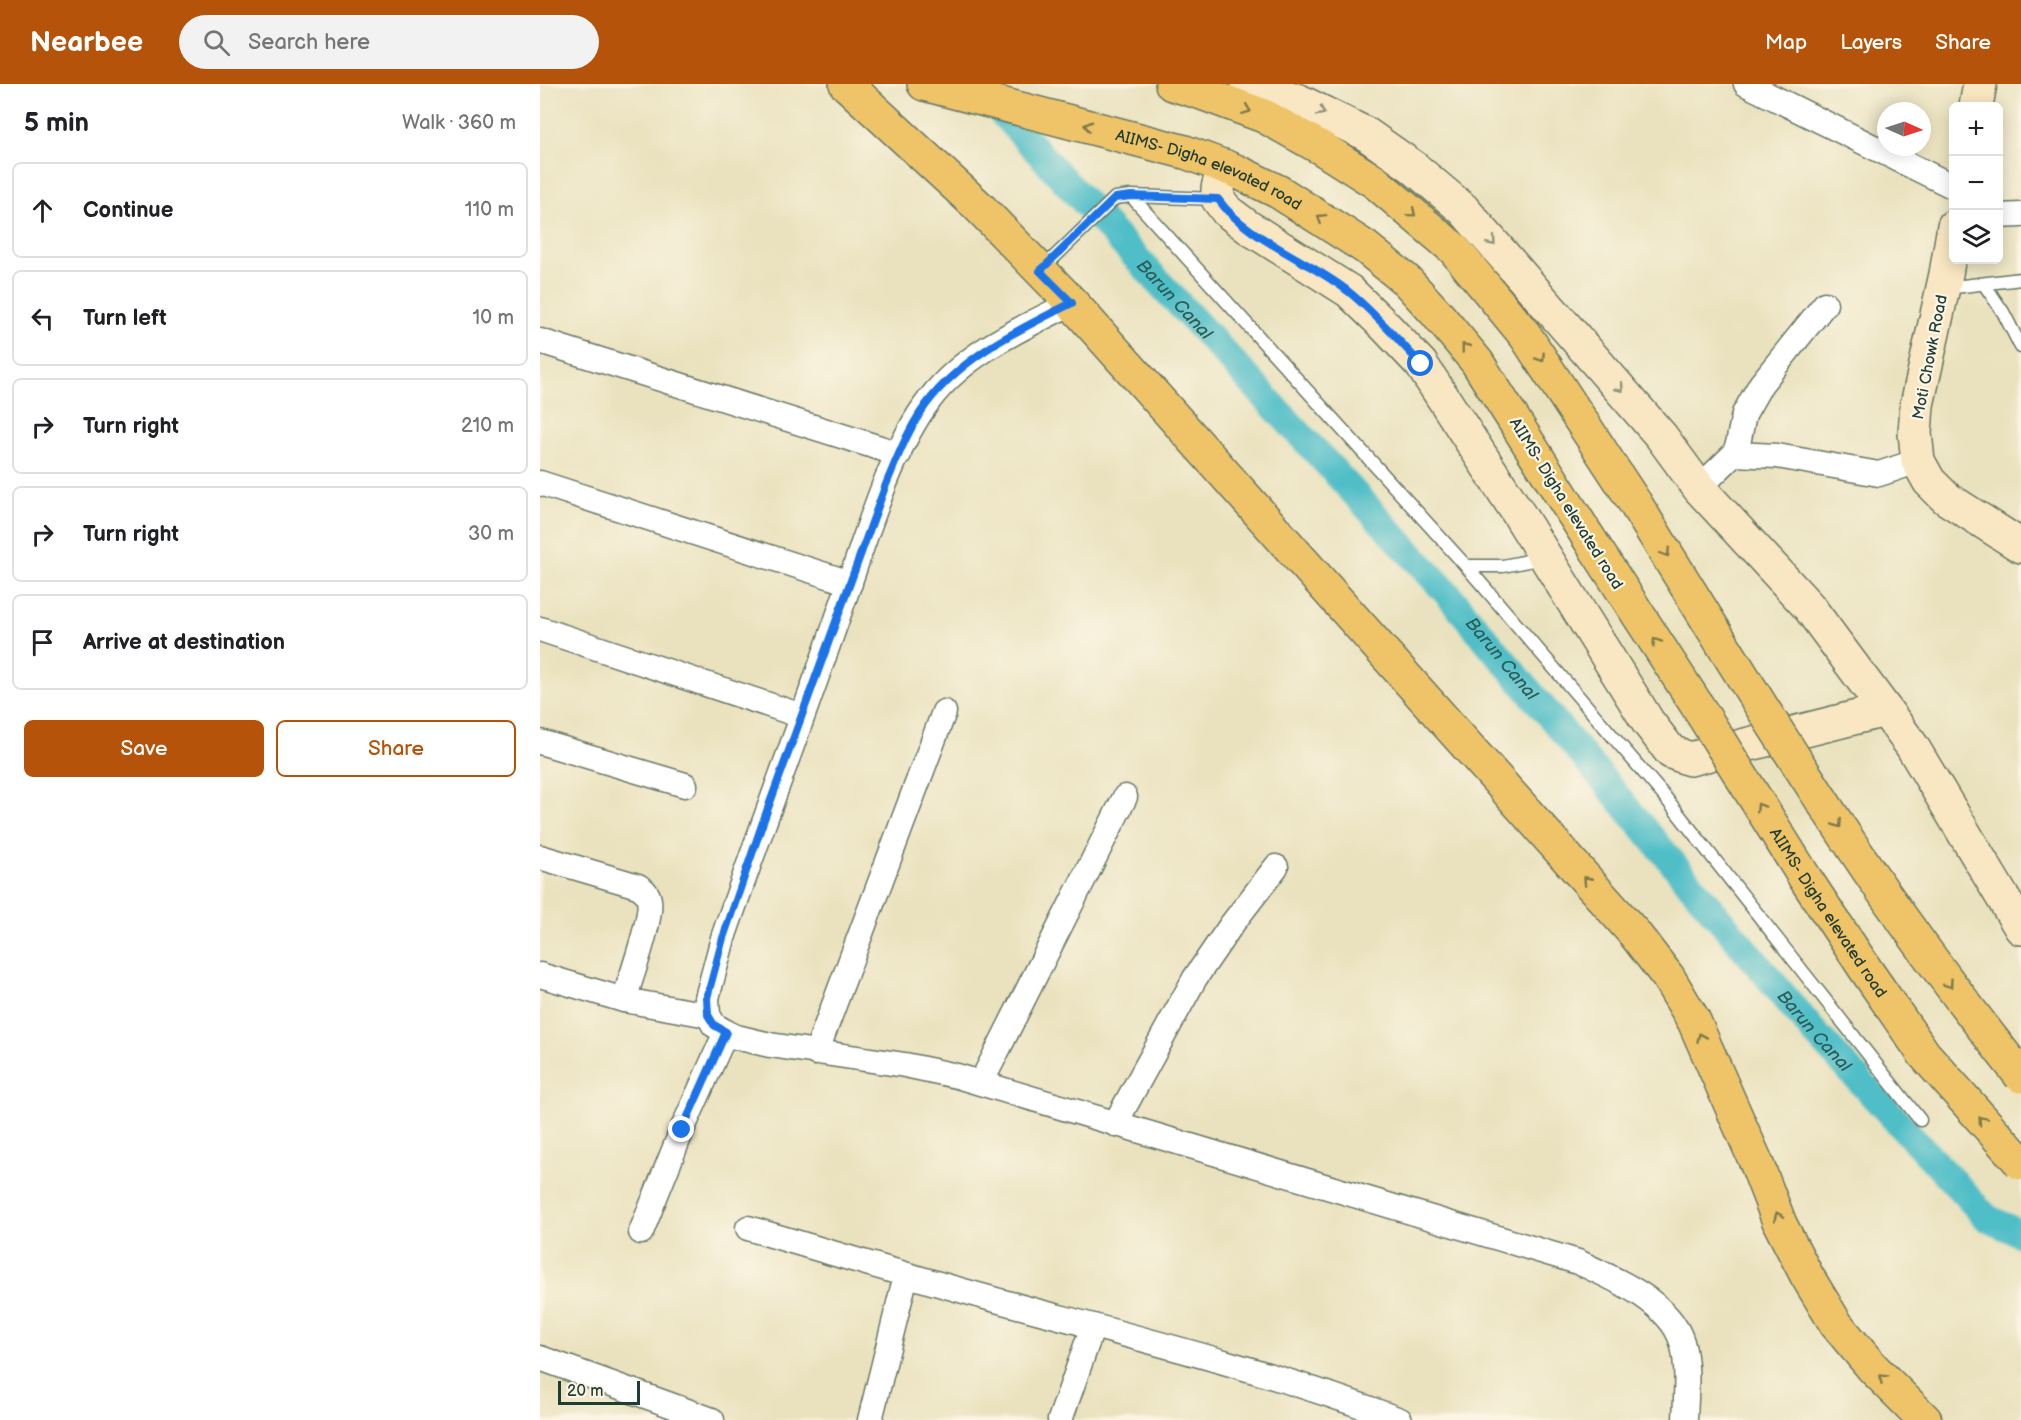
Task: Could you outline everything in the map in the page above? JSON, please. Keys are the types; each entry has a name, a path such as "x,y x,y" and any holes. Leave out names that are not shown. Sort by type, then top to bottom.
{"main road":[{"path":"846,84 979,207 1072,303 1641,941 1668,977 1694,1021 1756,1162 1780,1224 1807,1276 1836,1324 1872,1367 1925,1420"},
{"name":"AIIMS- Digha elevated road","path":"924,84 1185,152 1224,166 1279,192 1321,217 1365,247 1407,281 1477,362 1805,878 1924,1054 2021,1163"},
{"path":"1172,84 1264,116 1323,149 1375,182 1454,249 1525,335 1635,503 1853,849 1938,969 2021,1076"}],"street":[{"path":"1247,84 1299,101 1366,134 1413,167 1463,209 1661,436 1699,488 1809,607 1912,746 2021,928"},
{"path":"1746,84 1949,185"},
{"path":"1977,102 1980,84"},
{"path":"1224,166 1218,199 1227,211 1348,291 1421,364 1648,722 1671,752 1689,759 1885,710"},
{"path":"2003,216 2021,216"},
{"name":"Moti Chowk Road","path":"1949,249 1917,405 1915,433 1918,461 1929,481 1946,498 2021,546"},
{"path":"1072,303 994,344 956,372 930,398 907,436 850,583 723,938 707,998 708,1015 714,1025 736,1037 816,1053 905,1065 957,1076 1578,1262 1608,1275 1643,1295 1672,1323 1682,1340 1685,1358 1687,1381 1685,1420"},
{"path":"1699,488 1734,454 1744,414 1761,384 1825,304"},
{"path":"540,341 899,454"},
{"path":"1734,454 1777,456 1879,474 1918,461"},
{"path":"540,483 850,583"},
{"path":"540,629 802,716"},
{"path":"816,1053 944,712"},
{"path":"540,742 685,785"},
{"path":"981,1083 1125,796"},
{"path":"540,857 638,886 649,897 648,919 624,1000"},
{"path":"1115,1124 1195,978 1232,924 1276,867"},
{"path":"540,975 624,1000 708,1015"},
{"path":"641,1232 682,1130 726,1032"},
{"path":"748,1228 906,1275 1245,1369 1400,1420"},
{"path":"870,1420 906,1275"},
{"path":"1060,1420 1093,1326"},
{"path":"540,1358 659,1411 712,1420"}],"lane":[{"path":"1131,196 1466,566 1665,797 1920,1120"},
{"path":"1040,271 1115,198 1131,196 1218,199"},
{"path":"1942,289 2021,279"},
{"path":"1984,284 2003,312 2021,347"},
{"path":"1466,566 1503,566 1546,558"}],"waterway":[{"name":"Barun Canal","path":"987,97 1447,593 1814,1032 1987,1218 2021,1234"}],"route":[{"path":"682,1130 726,1032 714,1025 708,1015 707,998 723,938 885,487 907,436 930,398 956,372 994,344 1072,303 1040,271 1115,198 1131,196 1218,199 1227,211 1248,227 1348,291 1421,364"}]}
